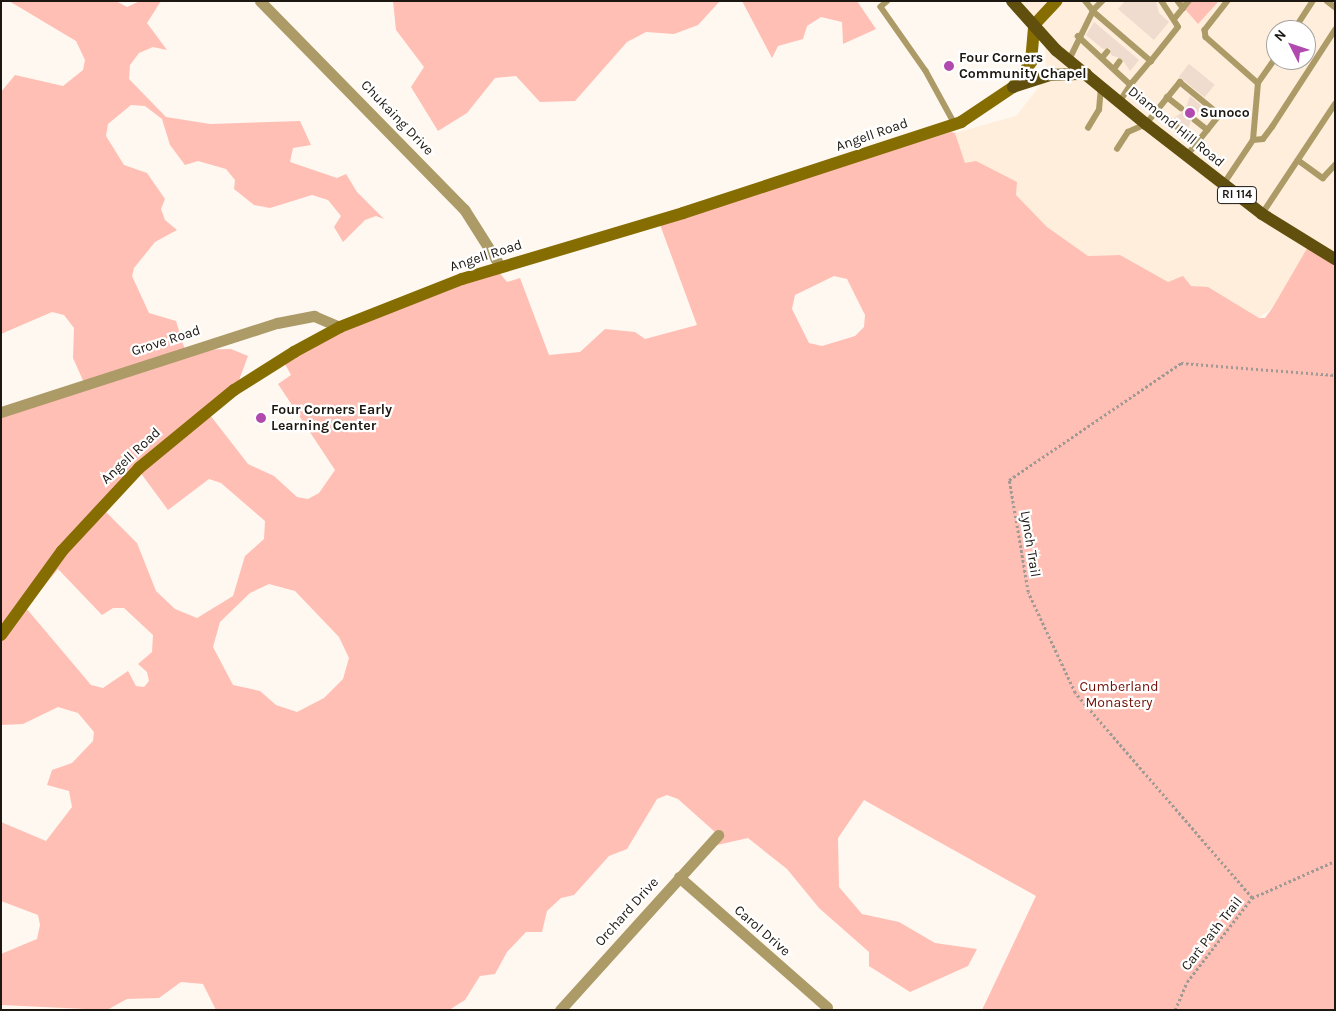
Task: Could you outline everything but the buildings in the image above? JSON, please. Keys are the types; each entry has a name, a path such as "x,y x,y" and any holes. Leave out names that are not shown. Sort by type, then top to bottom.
{"main road":[{"name":"Diamond Hill Road","path":"1012,1 1069,60 1146,124 1262,214 1335,259"},
{"path":"1034,25 1056,1"},
{"name":"Angell Road","path":"1,635 56,558 139,468 234,390 340,327 500,266 684,213 955,124 1013,87 1031,62 1034,25"},
{"path":"1013,87 1049,75 1086,74"}],"street":[{"name":"Chukaing Drive","path":"260,1 464,209 500,266"},
{"name":"Grove Road","path":"1,412 277,324 314,316 340,327"},
{"name":"Orchard Drive","path":"560,1010 718,835"},
{"name":"Carol Drive","path":"679,877 827,1007"}],"lane":[{"path":"888,1 881,7 926,71 955,124"},
{"path":"1085,1 1093,11 1151,61"},
{"path":"1069,60 1078,36 1093,11 1103,1"},
{"path":"1120,102 1131,85 1173,37 1178,27 1175,18 1161,1"},
{"path":"1178,1 1183,8"},
{"path":"1175,18 1189,1"},
{"path":"1228,1 1205,30 1206,37 1258,83"},
{"path":"1301,20 1313,1"},
{"path":"1328,1 1335,7"},
{"path":"1105,32 1110,26"},
{"path":"1253,140 1263,139 1272,127 1335,30"},
{"path":"1117,41 1121,35"},
{"path":"1078,36 1131,85"},
{"path":"1091,48 1096,42"},
{"path":"1129,51 1133,46"},
{"path":"1102,58 1107,52"},
{"path":"1114,69 1119,62"},
{"path":"1223,185 1253,140 1258,83 1267,70"},
{"path":"1117,149 1128,132 1146,124 1180,82 1220,115 1187,156"},
{"path":"1088,128 1099,110 1102,87"},
{"path":"1167,97 1181,108"},
{"path":"1262,214 1335,104"},
{"path":"1157,110 1197,143"},
{"path":"1195,120 1208,130"},
{"path":"1298,160 1323,178 1335,165"}],"path":[{"name":"Lynch Trail","path":"1252,898 1075,693 1028,592 1009,480 1181,363 1335,375"},
{"name":"Cart Path Trail","path":"1175,1010 1187,982 1252,898 1335,861"}],"shaded area":[{"path":"1015,1 1178,1 1198,24 1219,1 1335,1 1335,260 1259,318 1208,288 1167,282 1120,255 1088,256 1047,227 1016,195 965,163 955,133 1016,116 1039,87 1046,64 1045,39"}],"green space":[{"name":"Cumberland Monastery","path":"9,1 116,1 127,7 140,1 161,1 147,23 167,50 153,47 139,53 130,65 129,79 166,117 210,124 300,121 311,145 293,148 290,162 337,178 346,174 357,192 384,219 376,216 365,220 343,242 334,227 341,216 328,200 312,195 270,208 254,205 234,189 235,180 226,169 198,161 185,165 170,145 162,119 145,106 131,105 108,124 106,136 124,165 147,173 165,199 161,209 165,220 177,230 155,242 134,268 132,276 149,313 176,321 185,350 231,349 248,356 238,383 210,415 248,464 274,476 297,497 308,499 319,493 335,470 278,384 291,375 285,364 310,347 390,311 498,271 507,282 520,278 549,355 580,352 605,329 635,332 645,339 697,325 659,222 951,132 955,133 965,163 976,161 1017,182 1016,195 1047,227 1088,256 1120,255 1168,282 1183,276 1191,286 1208,287 1259,318 1265,318 1273,307 1309,245 1335,260 1335,1010 982,1010 1036,896 864,800 838,838 839,887 862,914 899,922 935,943 977,949 968,966 910,992 869,966 869,952 819,908 787,869 748,838 717,845 715,832 678,799 667,795 657,799 627,849 609,856 574,895 561,898 547,911 542,932 526,932 507,952 495,974 480,976 465,1000 449,1010 216,1010 203,984 181,982 159,998 127,999 107,1010 1,1005 1,954 37,939 40,925 38,915 1,901 1,822 46,841 72,807 69,791 47,785 52,770 72,763 93,741 94,732 78,713 58,707 23,724 1,725 1,415 85,385 73,358 74,328 64,315 52,312 1,334 1,92 15,75 63,86 83,70 85,60 76,41","holes":["834,276 847,279 865,315 864,327 855,336 822,346 809,343 792,309 795,295","140,472 168,510 209,479 221,483 265,521 264,539 245,556 233,596 197,618 175,609 156,591 137,543 103,509","58,569 102,615 113,608 124,608 153,635 152,652 138,664 147,672 149,681 144,687 136,686 128,671 103,688 91,685 26,608","269,584 295,591 339,637 349,658 343,679 324,698 297,712 276,705 260,691 233,685 213,647 220,622 250,593"]},
{"path":"393,1 720,1 698,25 674,34 646,32 627,42 575,101 540,102 516,76 495,78 467,113 438,131 411,87 424,67 396,30"},
{"path":"742,1 857,1 876,29 843,44 842,22 821,17 807,26 803,39 778,46 772,58"},
{"path":"1178,1 1219,1 1198,24"}],"place":[{"name":"Four Corners Community Chapel","path":"949,66"},
{"name":"Sunoco","path":"1190,113"},
{"name":"Four Corners Early Learning Center","path":"261,418"}]}
